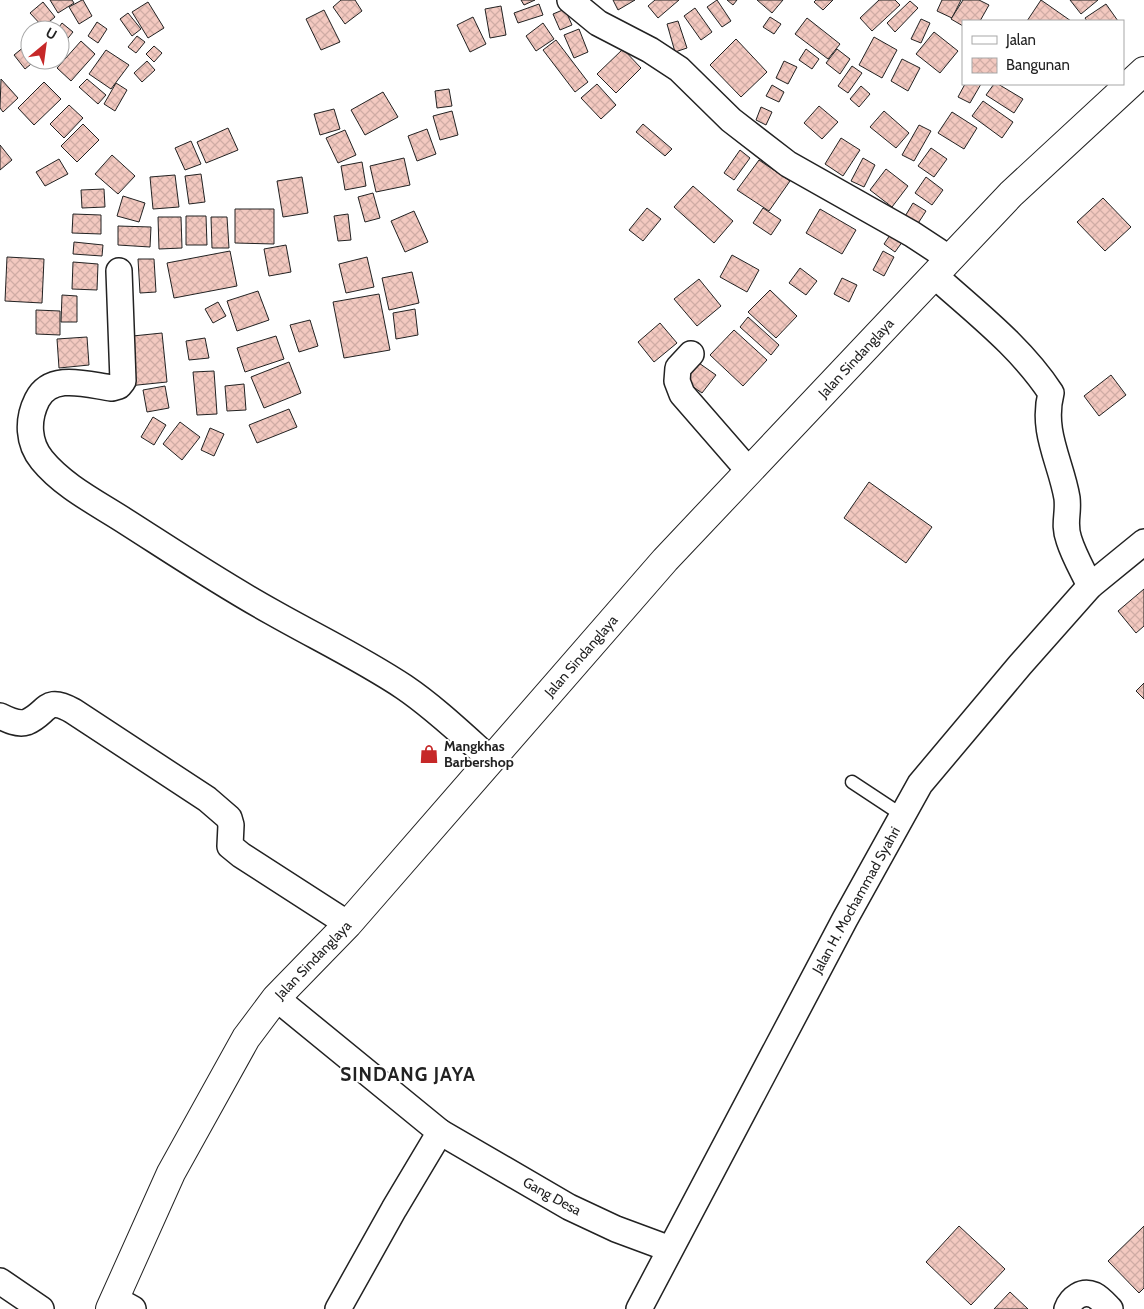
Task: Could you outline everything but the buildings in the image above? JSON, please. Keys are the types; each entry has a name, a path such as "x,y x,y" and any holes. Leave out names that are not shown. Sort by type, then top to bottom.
{"street":[{"path":"570,0 598,23 650,50 679,69 731,120 788,164 912,234 1037,372 1051,393 1048,405 1048,419 1052,449 1067,498 1065,525 1069,541 1090,586"},
{"name":"Jalan Sindanglaya","path":"119,1305 171,1173 246,1038 276,998 348,924 665,560 1011,194 1144,71"},
{"path":"119,271 122,381 119,386 112,388 59,382 41,392 31,416 30,437 41,459 60,479 191,564 271,612 351,655 406,688 491,760"},
{"path":"691,354 678,368 677,381 682,394 749,471"},
{"name":"Jalan H. Mochammad Syahri","path":"639,1309 845,919 920,784 1020,665 1090,586 1144,542"},
{"path":"0,716 13,722 26,722 50,705 61,704 73,710 207,799 229,818 231,825 230,846 348,924"},
{"name":"Gang Desa","path":"276,998 440,1132 569,1207 670,1249"},
{"path":"338,1309 440,1132"},
{"path":"0,1281 41,1309"},
{"path":"1067,1309 1076,1296 1094,1294 1110,1309"}],"lane":[{"path":"852,782 902,815"}],"place":[{"name":"Mangkhas Barbershop","path":"429,754"}],"district":[{"name":"SINDANG JAYA","path":"408,1074"}]}
